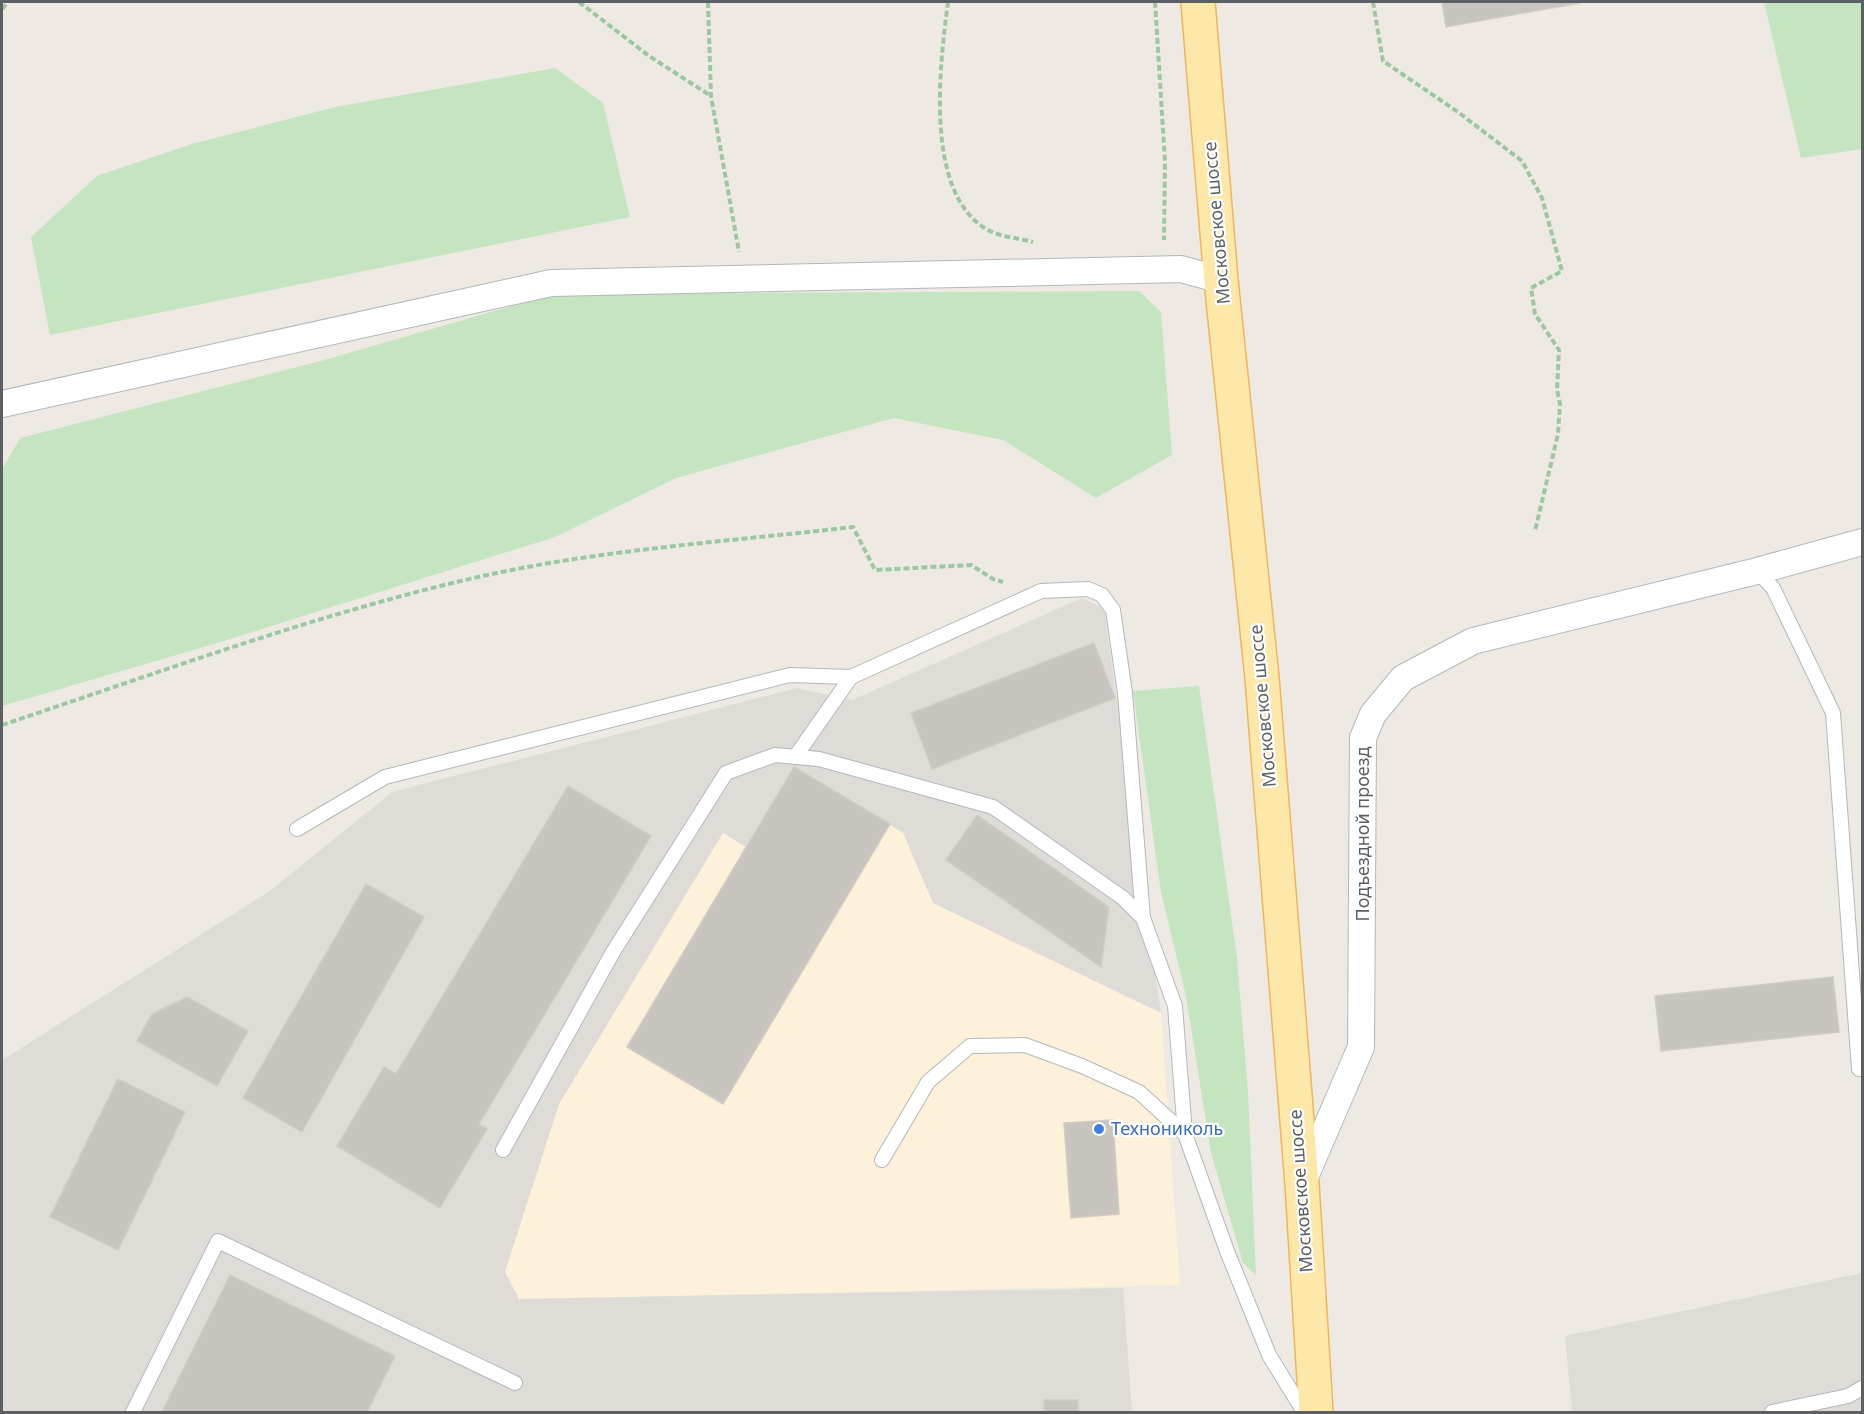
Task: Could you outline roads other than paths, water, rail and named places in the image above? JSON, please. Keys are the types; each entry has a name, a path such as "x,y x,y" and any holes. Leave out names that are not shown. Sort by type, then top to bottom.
{"main road":[{"name":"Московское шоссе","path":"1198,2 1221,280 1262,678 1302,1184 1316,1413"}],"street":[{"path":"2,404 551,283 1181,269 1221,280"},
{"name":"Подъездной проезд","path":"1302,1184 1361,1047 1363,738 1373,714 1403,678 1473,640 1757,571 1863,542"}],"lane":[{"path":"1757,571 1773,588 1833,713 1859,1069"},
{"path":"297,829 385,777 790,675 851,676 1041,591 1088,589 1102,595 1113,610 1125,693 1143,918 1175,1006 1185,1134 1227,1251 1269,1355 1304,1413"},
{"path":"795,757 851,676"},
{"path":"503,1150 613,952 726,773 774,755 819,759 993,807 1124,898 1143,918"},
{"path":"882,1160 928,1082 970,1046 1025,1045 1083,1066 1139,1092 1185,1134"},
{"path":"133,1413 218,1241 515,1383"},
{"path":"1772,1413 1848,1396 1863,1388"}],"place":[{"name":"Технониколь","path":"1099,1129"}]}
